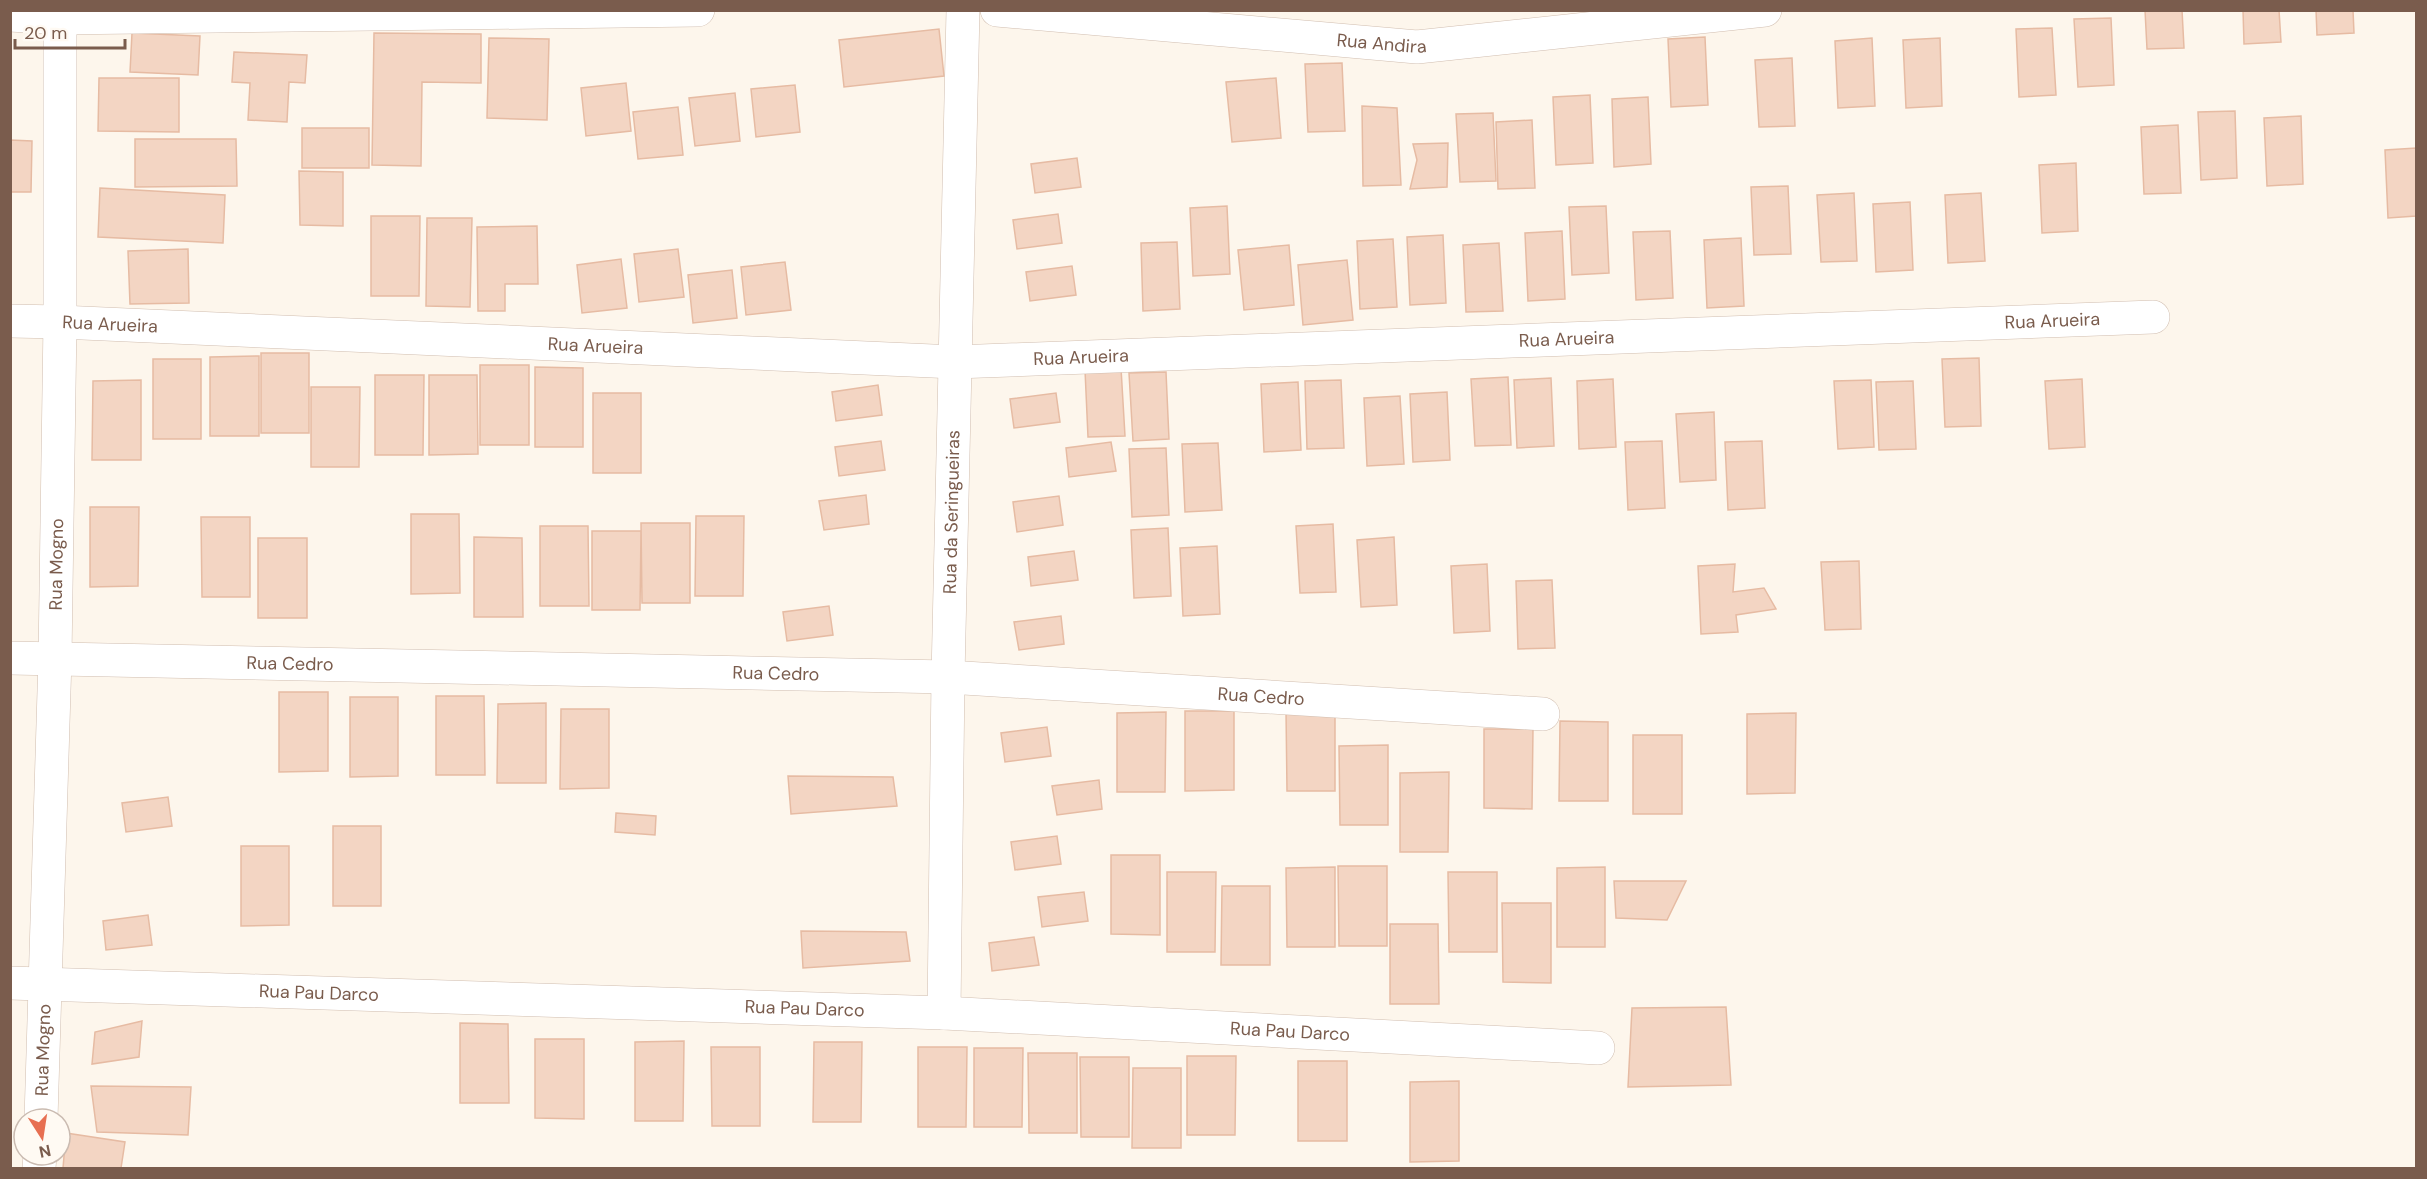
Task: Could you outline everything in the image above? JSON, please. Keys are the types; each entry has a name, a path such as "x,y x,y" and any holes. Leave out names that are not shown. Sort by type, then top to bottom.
{"street":[{"path":"10,15 698,10"},
{"name":"Rua da Seringueiras","path":"944,1013 948,677 963,10"},
{"name":"Rua Andira","path":"997,10 1417,47 1765,10"},
{"name":"Rua Mogno","path":"42,1107 55,658 60,322 60,14"},
{"name":"Rua Arueira","path":"10,321 955,362 2153,317"},
{"name":"Rua Cedro","path":"10,658 948,677 1543,714"},
{"name":"Rua Pau Darco","path":"10,983 944,1013 1598,1048"}],"building":[{"path":"2145,10 2182,10 2184,48 2147,49"},
{"path":"2243,10 2279,10 2281,42 2244,44"},
{"path":"2316,10 2353,10 2354,33 2317,35"},
{"path":"2111,18 2114,85 2078,87 2074,19"},
{"path":"2052,28 2056,95 2019,97 2016,29"},
{"path":"939,29 944,76 844,87 839,40"},
{"path":"132,33 200,36 198,75 130,72"},
{"path":"374,33 481,34 481,83 422,82 421,166 372,165"},
{"path":"1705,37 1708,105 1671,107 1668,39"},
{"path":"489,38 549,39 547,120 487,118"},
{"path":"1872,38 1875,106 1838,108 1835,41"},
{"path":"1940,38 1942,106 1906,108 1903,40"},
{"path":"234,52 307,55 305,83 289,82 287,122 248,120 250,83 232,82"},
{"path":"1792,58 1795,126 1759,127 1755,60"},
{"path":"1342,63 1345,131 1308,132 1305,64"},
{"path":"99,78 179,78 179,132 98,131"},
{"path":"1276,78 1281,138 1232,142 1226,82"},
{"path":"626,83 631,131 586,136 581,88"},
{"path":"795,85 800,132 756,137 751,89"},
{"path":"735,93 740,141 695,146 689,98"},
{"path":"1590,95 1593,163 1556,165 1553,97"},
{"path":"1648,97 1651,164 1614,167 1612,99"},
{"path":"1362,106 1397,108 1401,185 1363,186"},
{"path":"678,107 683,155 638,159 633,112"},
{"path":"2235,111 2237,178 2201,180 2198,112"},
{"path":"1493,113 1496,181 1460,182 1456,114"},
{"path":"2301,116 2303,184 2267,186 2264,118"},
{"path":"1532,120 1535,188 1498,189 1496,122"},
{"path":"2178,125 2181,193 2144,194 2141,127"},
{"path":"302,128 369,128 369,168 302,168"},
{"path":"135,139 236,139 237,186 135,187"},
{"path":"10,140 32,141 31,192 10,192"},
{"path":"1448,143 1447,187 1410,189 1417,160 1413,144"},
{"path":"2416,148 2416,216 2388,218 2385,150"},
{"path":"1077,158 1081,187 1035,193 1031,164"},
{"path":"2076,163 2078,231 2042,233 2039,165"},
{"path":"299,171 343,172 343,226 300,225"},
{"path":"1788,186 1791,254 1754,255 1751,187"},
{"path":"100,188 225,195 223,243 98,237"},
{"path":"1854,193 1857,261 1821,262 1817,195"},
{"path":"1981,193 1985,261 1948,263 1945,195"},
{"path":"1910,202 1913,270 1876,272 1873,204"},
{"path":"1227,206 1230,274 1193,276 1190,208"},
{"path":"1606,206 1609,273 1572,275 1569,207"},
{"path":"1058,214 1062,243 1017,249 1013,220"},
{"path":"371,216 420,216 419,296 371,296"},
{"path":"427,218 472,218 470,307 426,306"},
{"path":"537,226 538,284 505,284 505,311 478,311 477,227"},
{"path":"1562,231 1565,299 1528,301 1525,233"},
{"path":"1670,231 1673,298 1636,300 1633,232"},
{"path":"1443,235 1446,303 1410,305 1407,237"},
{"path":"1741,238 1744,306 1707,308 1704,240"},
{"path":"1393,239 1397,307 1360,309 1357,241"},
{"path":"1177,242 1180,309 1143,311 1141,243"},
{"path":"1499,243 1503,311 1466,312 1463,245"},
{"path":"1289,245 1294,305 1244,310 1238,250"},
{"path":"188,249 189,303 130,304 128,251"},
{"path":"678,249 684,297 639,302 634,254"},
{"path":"621,259 627,308 582,313 577,265"},
{"path":"1347,260 1353,320 1303,325 1298,265"},
{"path":"785,262 791,310 746,315 741,267"},
{"path":"1072,266 1076,295 1030,301 1026,272"},
{"path":"732,270 737,318 693,323 688,275"},
{"path":"261,353 309,353 309,433 261,433"},
{"path":"259,356 259,436 210,436 210,357"},
{"path":"1979,358 1981,426 1945,427 1942,359"},
{"path":"153,359 201,359 201,439 153,439"},
{"path":"480,365 529,365 529,445 480,445"},
{"path":"535,367 583,368 583,447 535,447"},
{"path":"1121,368 1125,436 1088,437 1085,370"},
{"path":"1166,372 1169,439 1133,441 1129,373"},
{"path":"375,375 424,375 423,455 375,455"},
{"path":"429,375 477,375 478,454 429,455"},
{"path":"1508,377 1511,445 1475,446 1471,379"},
{"path":"1551,378 1554,446 1517,448 1514,380"},
{"path":"1613,379 1616,447 1579,449 1577,381"},
{"path":"2082,379 2085,447 2049,449 2045,381"},
{"path":"141,380 141,460 92,460 93,381"},
{"path":"1341,380 1344,448 1307,449 1305,381"},
{"path":"1871,380 1874,447 1838,449 1834,381"},
{"path":"1913,381 1916,449 1879,450 1876,382"},
{"path":"1298,382 1301,450 1264,452 1261,384"},
{"path":"878,385 882,415 836,421 832,392"},
{"path":"311,387 360,387 359,467 311,467"},
{"path":"1447,392 1450,460 1413,462 1410,394"},
{"path":"593,393 641,393 641,473 593,473"},
{"path":"1056,393 1060,422 1014,428 1010,399"},
{"path":"1400,396 1404,464 1367,466 1364,398"},
{"path":"1714,412 1716,480 1680,482 1676,414"},
{"path":"881,441 885,470 839,476 835,447"},
{"path":"1662,441 1665,508 1628,510 1625,442"},
{"path":"1762,441 1765,508 1728,510 1725,442"},
{"path":"1111,442 1116,471 1069,477 1066,448"},
{"path":"1218,443 1222,510 1185,512 1182,444"},
{"path":"1166,448 1169,515 1132,517 1129,449"},
{"path":"866,495 869,524 824,530 819,501"},
{"path":"1059,496 1063,525 1017,532 1013,502"},
{"path":"90,507 139,507 138,586 90,587"},
{"path":"411,514 459,514 460,593 411,594"},
{"path":"696,516 744,516 743,596 695,596"},
{"path":"201,517 250,517 250,597 202,597"},
{"path":"641,523 690,523 690,603 642,603"},
{"path":"1333,524 1336,592 1300,593 1296,526"},
{"path":"540,526 588,526 589,606 540,606"},
{"path":"1168,528 1171,596 1134,598 1131,530"},
{"path":"592,531 641,531 640,610 592,610"},
{"path":"474,537 522,538 523,617 474,617"},
{"path":"1394,537 1397,605 1361,607 1357,540"},
{"path":"258,538 307,538 307,618 258,618"},
{"path":"1217,546 1220,614 1183,616 1180,548"},
{"path":"1074,551 1078,580 1031,586 1028,557"},
{"path":"1859,561 1861,629 1825,630 1821,562"},
{"path":"1487,564 1490,631 1454,633 1451,566"},
{"path":"1735,564 1733,592 1764,588 1776,609 1736,615 1738,632 1701,634 1698,566"},
{"path":"1552,580 1555,648 1518,649 1516,581"},
{"path":"829,606 833,635 787,641 783,612"},
{"path":"1061,616 1064,644 1019,650 1014,622"},
{"path":"279,692 328,692 328,771 279,772"},
{"path":"436,696 484,696 485,775 436,775"},
{"path":"350,697 398,697 398,776 350,777"},
{"path":"546,703 546,783 497,783 498,704"},
{"path":"561,709 609,709 609,788 560,789"},
{"path":"1185,711 1234,711 1234,790 1185,791"},
{"path":"1286,711 1335,711 1335,791 1287,791"},
{"path":"1166,712 1165,792 1117,792 1117,713"},
{"path":"1796,713 1795,793 1747,794 1747,714"},
{"path":"1560,721 1608,722 1608,801 1559,801"},
{"path":"1047,727 1051,756 1005,762 1001,733"},
{"path":"1484,729 1533,729 1532,809 1484,808"},
{"path":"1633,735 1682,735 1682,814 1633,814"},
{"path":"1388,745 1388,825 1340,825 1339,746"},
{"path":"1449,772 1448,852 1400,852 1400,773"},
{"path":"788,776 893,777 897,806 791,814"},
{"path":"1099,780 1102,809 1057,815 1052,786"},
{"path":"168,797 172,826 126,832 122,803"},
{"path":"616,813 656,816 655,835 615,832"},
{"path":"333,826 381,826 381,906 333,906"},
{"path":"1057,836 1061,864 1015,870 1011,842"},
{"path":"241,846 289,846 289,925 241,926"},
{"path":"1111,855 1160,855 1160,935 1111,934"},
{"path":"1338,866 1387,866 1387,946 1339,946"},
{"path":"1335,867 1335,947 1287,947 1286,868"},
{"path":"1605,867 1605,947 1557,947 1557,868"},
{"path":"1167,872 1216,872 1215,952 1167,952"},
{"path":"1448,872 1497,872 1497,952 1449,952"},
{"path":"1614,881 1686,881 1667,920 1616,918"},
{"path":"1222,886 1270,886 1270,965 1221,965"},
{"path":"1084,892 1088,921 1042,927 1038,897"},
{"path":"1502,903 1551,903 1551,983 1503,982"},
{"path":"148,915 152,945 106,950 103,921"},
{"path":"1390,924 1438,924 1439,1004 1390,1004"},
{"path":"801,931 906,932 910,961 803,968"},
{"path":"1034,937 1039,965 992,971 989,943"},
{"path":"1726,1007 1731,1085 1628,1087 1632,1008"},
{"path":"142,1021 139,1057 92,1064 95,1032"},
{"path":"460,1023 508,1024 509,1103 460,1103"},
{"path":"535,1039 584,1039 584,1119 535,1118"},
{"path":"684,1041 683,1121 635,1121 635,1042"},
{"path":"814,1042 862,1042 861,1122 813,1122"},
{"path":"711,1047 760,1047 760,1126 712,1126"},
{"path":"918,1047 967,1047 966,1127 918,1127"},
{"path":"974,1048 1023,1048 1022,1127 974,1127"},
{"path":"1028,1053 1077,1053 1077,1133 1029,1133"},
{"path":"1187,1056 1236,1056 1235,1135 1187,1135"},
{"path":"1080,1057 1129,1057 1129,1137 1081,1137"},
{"path":"1298,1061 1347,1061 1347,1141 1298,1141"},
{"path":"1133,1068 1181,1068 1181,1148 1132,1148"},
{"path":"1459,1081 1459,1161 1410,1162 1410,1082"},
{"path":"91,1086 191,1087 188,1135 97,1132"},
{"path":"72,1134 125,1142 121,1168 63,1168 72,1167"}]}
